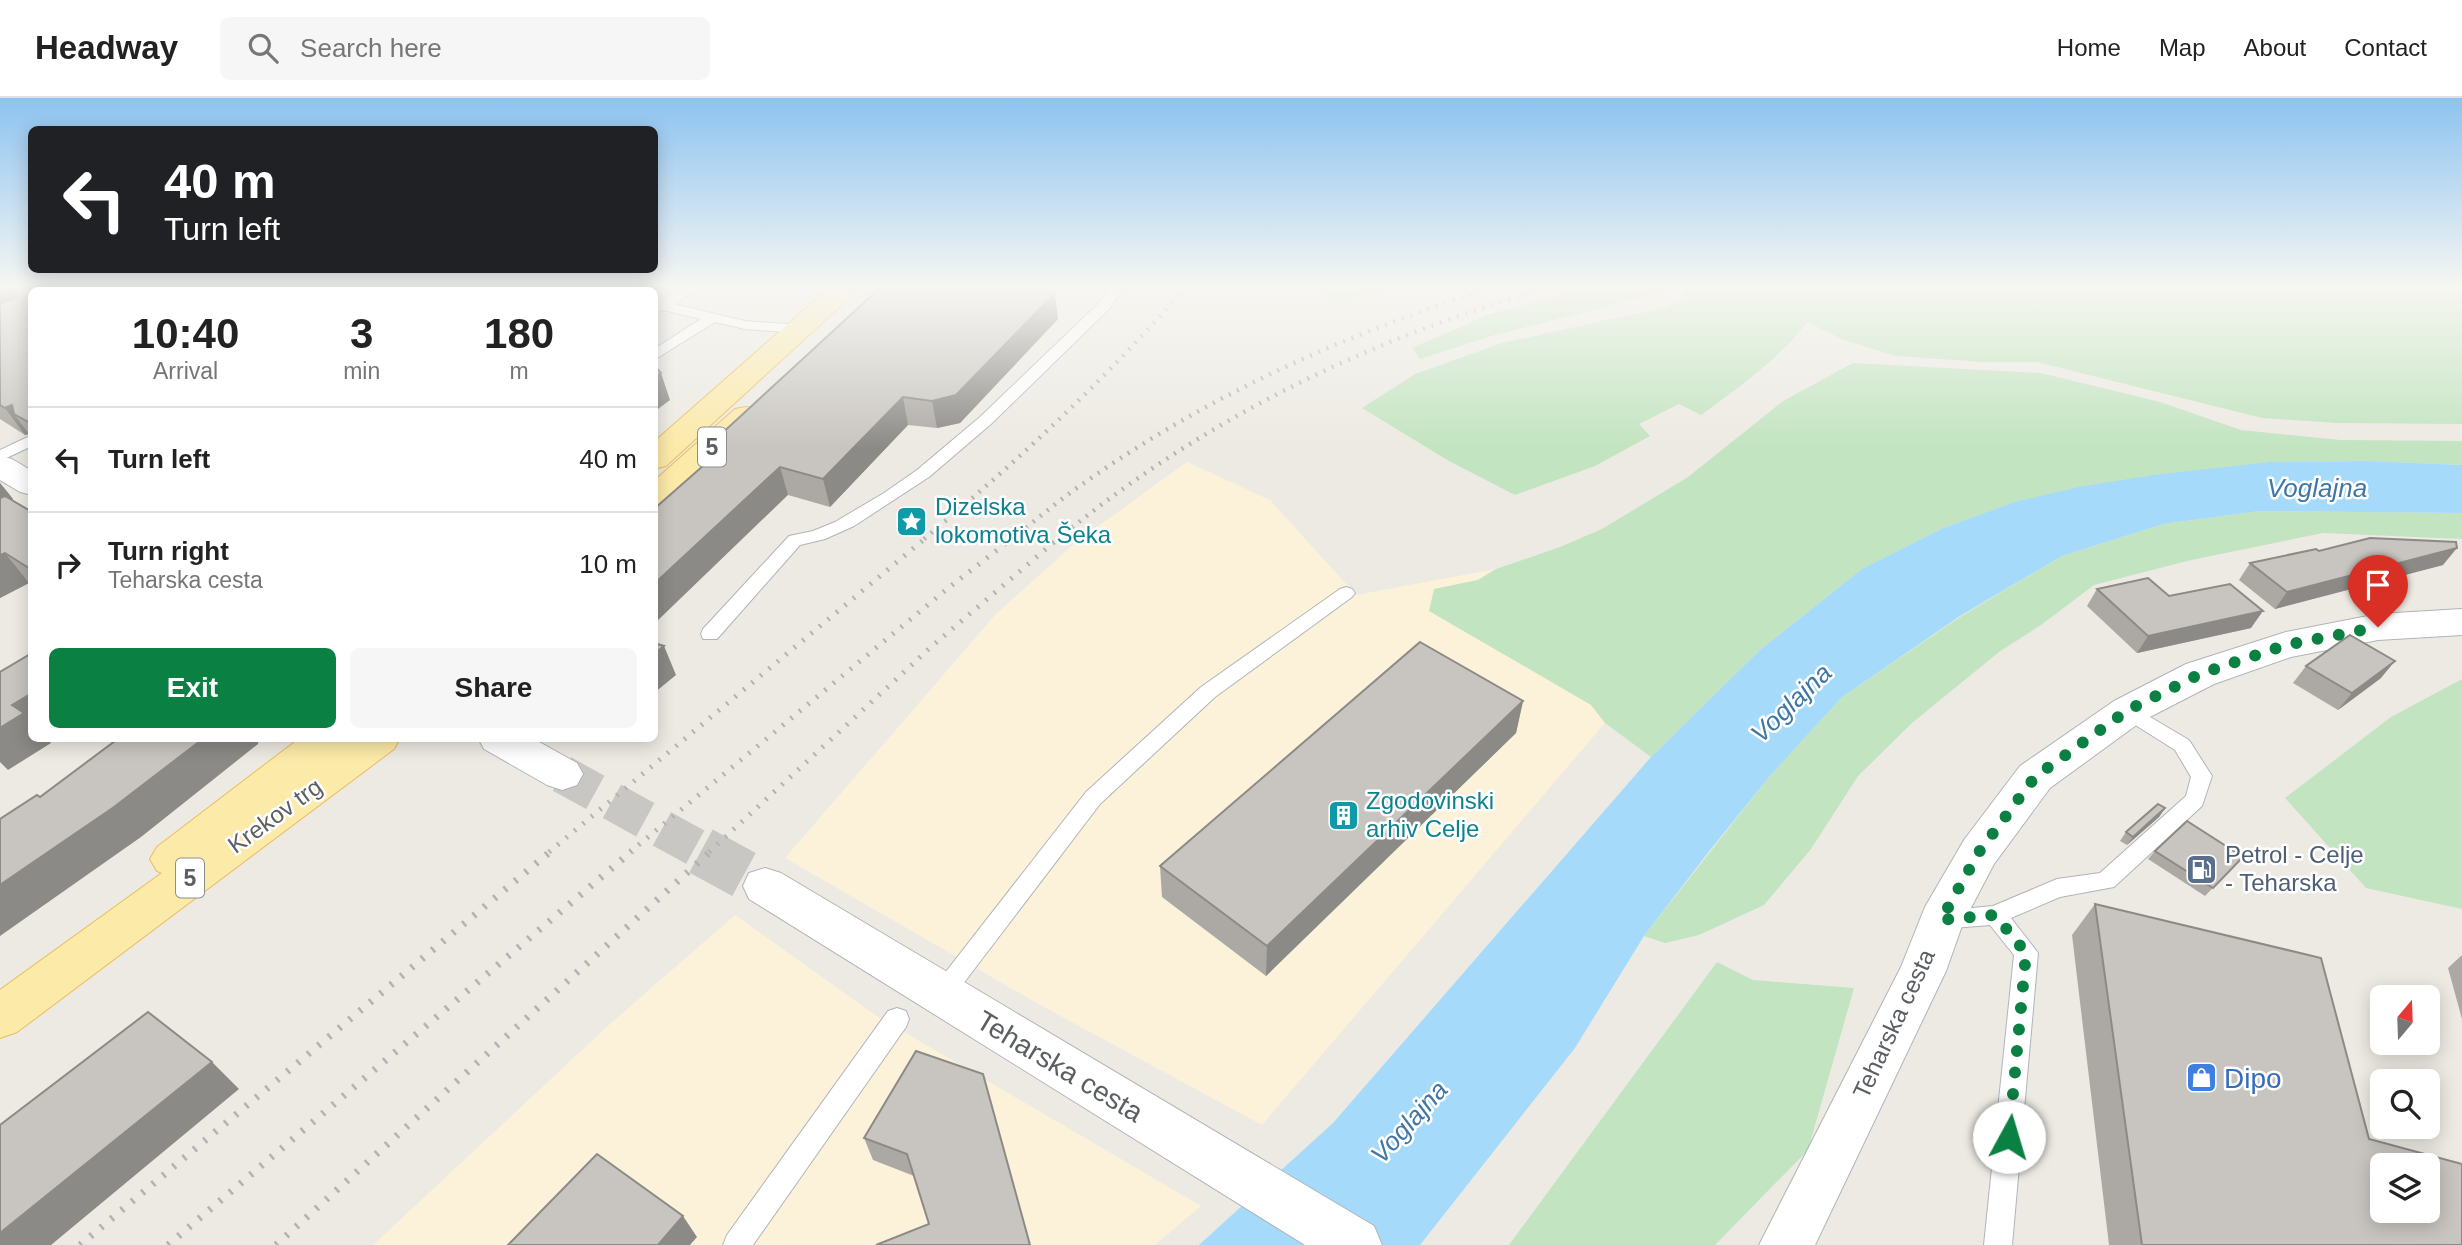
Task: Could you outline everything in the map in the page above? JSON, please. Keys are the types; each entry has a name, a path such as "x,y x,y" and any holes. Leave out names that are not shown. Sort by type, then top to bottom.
{"main road":[{"name":"5","path":"658,456 807,341"},
{"name":"5","path":"658,496 769,394"},
{"name":"Krekov trg","path":"0,984 181,852 324,742"},
{"name":"Krekov trg","path":"0,1017 375,742"}],"street":[{"path":"0,466 28,501"},
{"name":"Teharska cesta","path":"1786,1245 1923,971 1941,920 1979,852 2035,777 2128,710 2200,674 2286,645 2378,627 2462,622"},
{"path":"505,742 562,774"},
{"name":"Teharska cesta","path":"765,886 1356,1245"}],"lane":[{"path":"658,353 678,341"},
{"path":"710,634 795,540 807,540 834,529 878,506 995,414 1069,341"},
{"path":"0,456 28,442"},
{"path":"942,994 1093,798 1208,692 1346,593"},
{"path":"1941,920 1995,915 2057,888 2106,881 2195,800 2202,776 2182,745 2128,710"},
{"path":"1995,915 2026,953 1998,1245"},
{"path":"737,1245 897,1019"}],"shaded area":[{"path":"1187,462 1270,500 1356,595 1496,569 1478,580 1434,589 1591,705 1605,723 1262,1125 1042,1006 785,858 996,614 1075,543"},
{"path":"735,915 875,1015 1201,1206 1155,1245 373,1245 610,1024"}],"green space":[{"path":"1429,341 1477,341 1420,359 1412,348"},
{"path":"1513,341 1791,341 1743,384 1701,415 1679,404 1639,424 1650,436 1595,466 1515,495 1449,461 1362,408 1415,374"},
{"path":"1846,341 2462,341 2462,424 2336,423 2262,418 2037,362 1983,362 1896,356"},
{"path":"1853,363 2041,373 2160,402 2241,430 2340,440 2462,441 2462,465 2368,461 2270,462 2016,502 1943,528 1862,569 1760,650 1651,757 1605,723 1591,705 1429,611 1434,589 1478,580 1496,569 1602,529 1688,477 1783,401"},
{"path":"2260,511 2462,513 2462,539 2323,533 2191,560 2094,585 2041,625 1999,652 1912,723 1858,776 1811,849 1764,905 1699,935 1665,943 1644,936 1769,777 1841,698 1960,617 2062,556 2163,524"},
{"path":"2462,679 2462,909 2366,888 2285,798 2391,717"},
{"path":"1717,962 1753,980 1854,988 1808,1150 1715,1245 1509,1245"}],"water":[{"name":"Voglajna","path":"2368,461 2462,465 2462,513 2260,511 2163,524 2062,556 1960,616 1841,698 1769,777 1707,854 1644,936 1575,1048 1420,1245 1199,1245 1333,1123 1651,757 1760,650 1862,569 1943,528 2015,502 2079,487 2154,475 2270,462"}],"building":[{"path":"0,341 28,341 28,422 14,414 12,405 5,408 0,405"},
{"path":"823,341 1009,341 956,395 932,401 903,397 823,479 780,467 658,580 658,505 720,451 707,447"},
{"path":"5,496 28,510 28,567 5,553 0,555 0,498"},
{"path":"2370,538 2456,542 2457,548 2287,592 2250,563 2316,549 2319,551"},
{"path":"2148,578 2169,596 2230,584 2263,611 2148,636 2097,589"},
{"path":"2350,635 2395,661 2352,693 2306,666"},
{"name":"Zgodovinski arhiv Celje","path":"1420,642 1523,701 1267,946 1160,866"},
{"path":"28,655 28,695 12,705 24,713 0,728 0,672"},
{"path":"114,742 199,742 114,807 0,885 0,819 37,795 40,797"},
{"path":"2158,804 2165,808 2133,837 2126,832"},
{"path":"2187,821 2243,857 2213,888 2155,851"},
{"name":"Dipo","path":"2095,904 2321,958 2369,1139 2421,1153 2370,1153 2370,1223 2440,1223 2440,1158 2462,1164 2462,1245 2142,1245"},
{"path":"148,1012 212,1062 0,1233 0,1125"},
{"path":"916,1051 983,1074 1030,1245 876,1245 929,1224 907,1154 864,1138"},
{"path":"597,1154 683,1216 658,1245 508,1245"}],"tunnel":[{"path":"562,774 704,852"},
{"path":"701,851 765,886"}],"railway":[{"path":"924,539 1060,418 1138,341"},
{"path":"1012,539 1075,490 1181,421 1282,368 1345,341"},
{"path":"1058,539 1113,496 1230,420 1354,357 1395,341"},
{"path":"549,852 927,537"},
{"path":"630,852 947,589 1014,537"},
{"path":"709,852 931,647 1060,537"},
{"path":"80,1245 551,851"},
{"path":"168,1245 632,851"},
{"path":"276,1245 711,851"}],"place":[{"name":"Dizelska lokomotiva Šeka","path":"912,521"},
{"name":"Zgodovinski arhiv Celje","path":"1343,815"},
{"name":"Petrol - Celje - Teharska","path":"2202,869"},
{"name":"Dipo","path":"2201,1078"}],"route":[{"path":"2009,1137 2026,953 1995,915 1941,920 1979,852 2035,777 2128,710 2200,674 2286,645 2378,627"}]}
